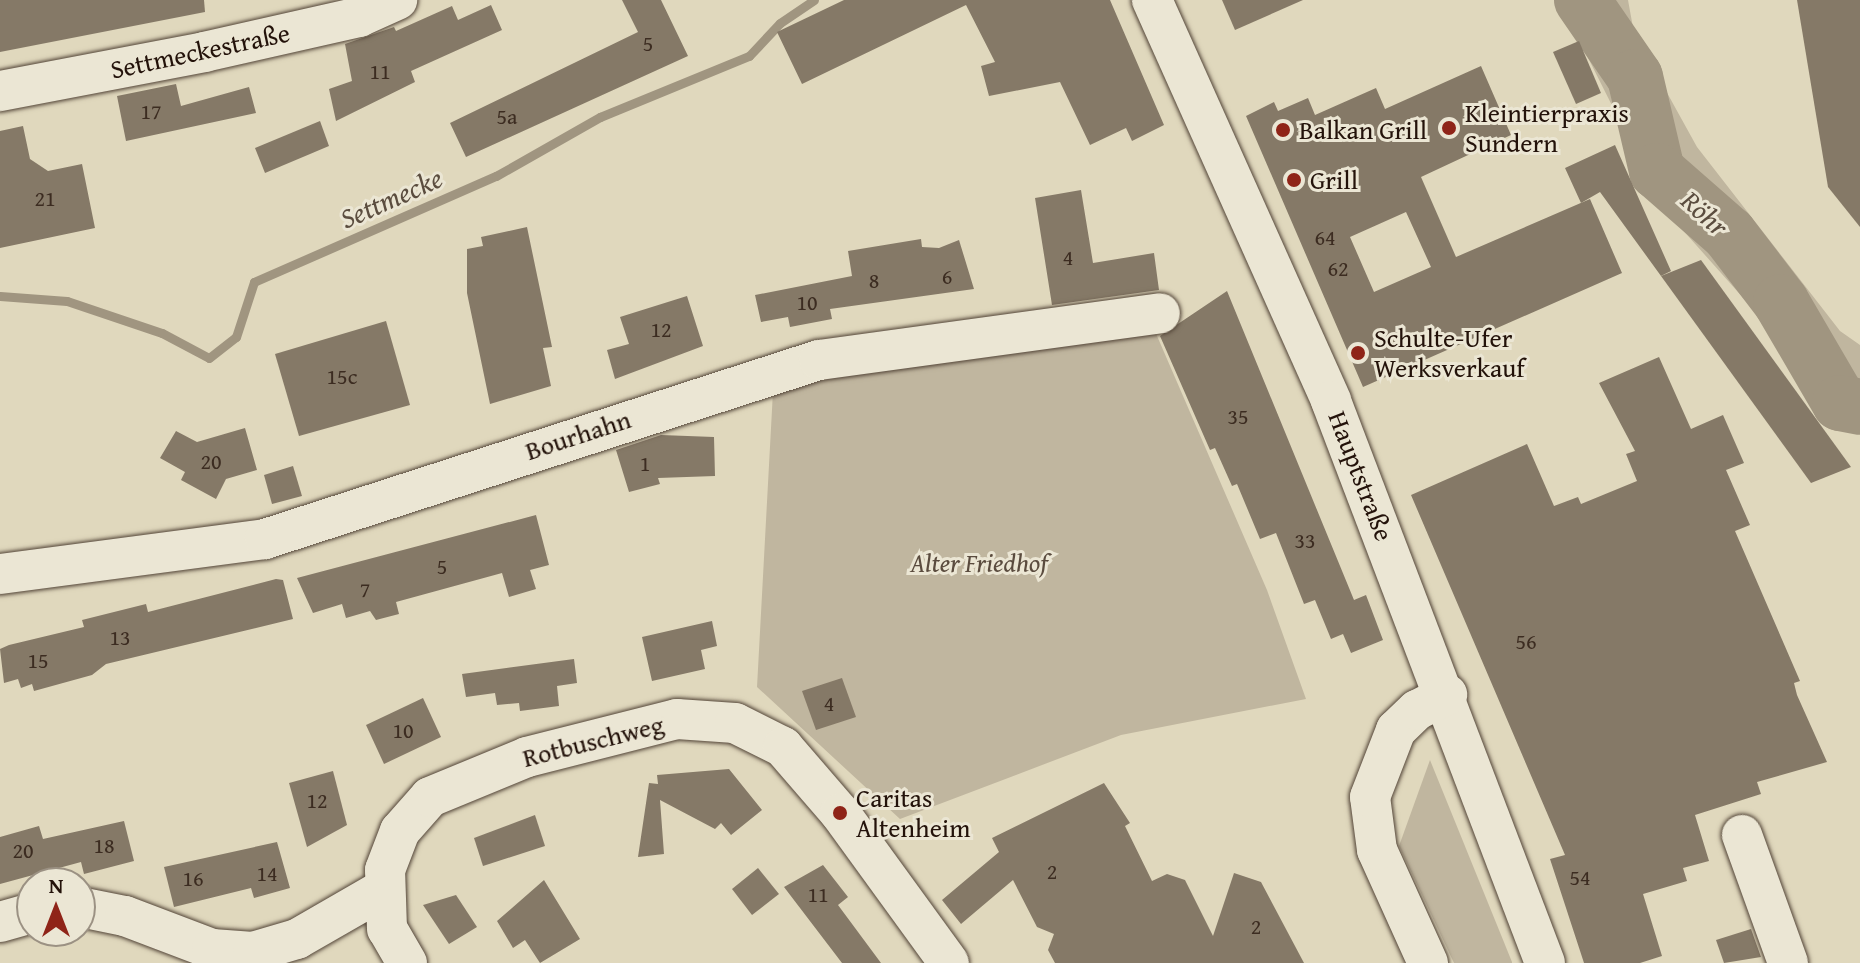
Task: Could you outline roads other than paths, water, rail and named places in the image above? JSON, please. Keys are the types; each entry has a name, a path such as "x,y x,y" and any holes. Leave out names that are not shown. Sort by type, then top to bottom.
{"street":[{"name":"Settmeckestraße","path":"0,91 359,17 397,0"},
{"name":"Hauptstraße","path":"1152,0 1325,386 1447,695 1545,963"},
{"name":"Bourhahn","path":"0,574 265,539 819,360 1160,313"},
{"path":"1428,963 1377,850 1370,797 1396,730 1417,710 1447,695"},
{"name":"Rotbuschweg","path":"407,963 387,929 384,889 400,831 447,787 613,731 677,719 717,720 755,730 797,761 949,963"},
{"path":"1742,835 1788,963"},
{"path":"96,910 116,913 212,949 253,952 297,939 384,889"}],"waterway":[{"name":"Settmecke","path":"0,296 67,301 162,333 209,358 236,337 254,282 496,176 600,117 749,56 780,23 814,0"},
{"name":"Röhr","path":"1582,0 1635,77 1657,171 1729,234 1781,302 1840,403 1860,407"}],"place":[{"name":"Kleintierpraxis Sundern","path":"1449,128"},
{"name":"Balkan Grill","path":"1283,130"},
{"name":"Grill","path":"1294,180"},
{"name":"Schulte-Ufer Werksverkauf","path":"1358,353"},
{"name":"Caritas Altenheim","path":"840,813"}],"park label":[{"name":"Alter Friedhof","path":"979,563"}]}
